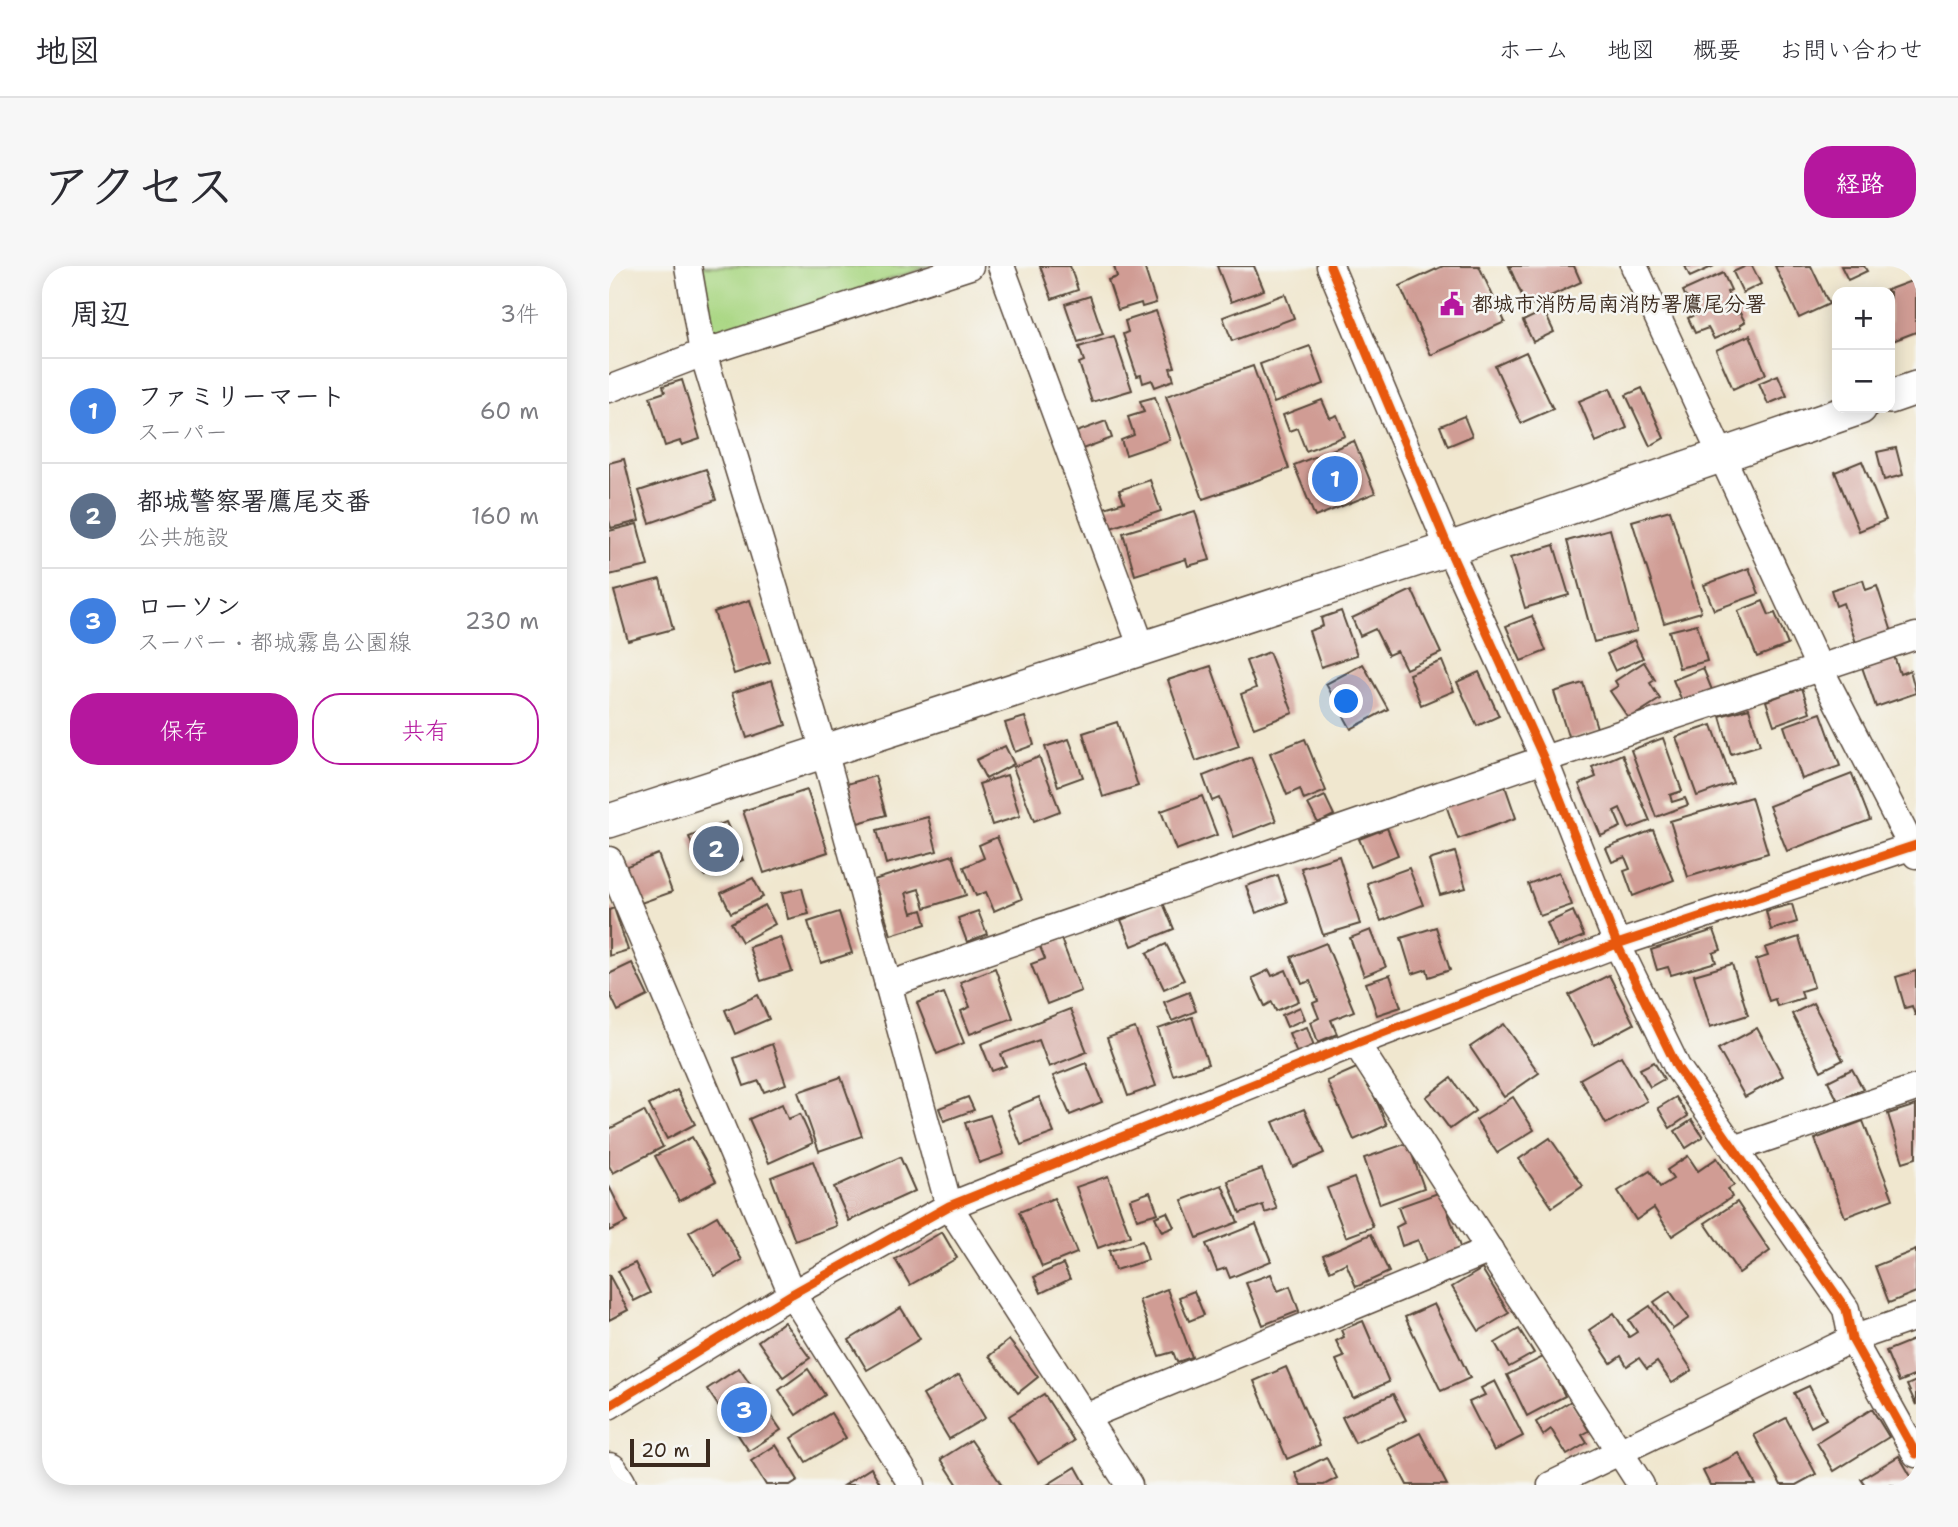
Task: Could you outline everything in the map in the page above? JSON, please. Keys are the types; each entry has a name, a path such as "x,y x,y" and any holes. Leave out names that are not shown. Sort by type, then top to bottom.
{"main road":[{"path":"609,1472 617,1485"}],"street":[{"path":"688,266 703,353 824,751 949,1206 1129,1485"},
{"path":"609,389 703,353 970,266"},
{"path":"1001,266 1142,648"},
{"path":"1330,266 1449,549 1544,759 1617,944 1677,1067 1846,1310 1852,1339 1916,1454"},
{"path":"609,1406 792,1294 949,1206 1356,1043 1617,944 1915,849 1820,669 1633,266"},
{"path":"1895,395 1916,388"},
{"path":"609,821 1449,549 1846,413"},
{"path":"888,985 1544,759 1916,636"},
{"path":"609,860 792,1294 912,1485"},
{"path":"1356,1043 1641,1485"},
{"path":"1734,1149 1916,1087"},
{"path":"1085,1417 1490,1250"},
{"path":"1551,1485 1852,1339 1916,1317"}],"green space":[{"path":"700,266 931,266 711,338"}],"building":[{"path":"1040,266 1070,266 1078,290 1052,299"},
{"path":"1114,266 1144,266 1156,303 1142,307 1141,303 1118,310 1108,280 1117,277"},
{"path":"1217,266 1254,266 1264,290 1231,302"},
{"name":"都城市消防局南消防署鷹尾分署","path":"1443,266 1479,266 1505,322 1431,355 1400,286"},
{"path":"1509,266 1574,266 1581,282 1527,307"},
{"path":"1685,266 1714,266 1690,277"},
{"path":"1752,266 1761,284 1743,293 1733,272"},
{"path":"1775,266 1811,266 1829,304 1799,318"},
{"path":"1841,266 1864,266 1867,271 1848,280"},
{"path":"1723,273 1731,290 1727,292 1737,314 1740,313 1745,322 1741,327 1714,339 1708,328 1695,333 1688,318 1694,315 1683,291"},
{"path":"1914,280 1916,284 1916,332 1895,340 1895,287"},
{"path":"1285,294 1294,318 1232,341 1223,317"},
{"path":"1090,296 1103,334 1078,342 1065,304"},
{"path":"1156,311 1175,367 1170,368 1174,380 1155,387 1152,380 1143,383 1141,375 1137,376 1123,334 1128,332 1125,321"},
{"path":"1544,311 1554,332 1533,342 1523,321"},
{"path":"1750,335 1766,374 1733,389 1716,350"},
{"path":"1114,336 1132,390 1092,402 1079,363 1084,361 1079,347"},
{"path":"1310,346 1324,384 1274,403 1260,364"},
{"path":"1526,352 1553,409 1521,423 1495,366"},
{"path":"1253,366 1289,469 1203,499 1166,396"},
{"path":"1778,375 1787,396 1768,404 1759,383"},
{"path":"682,380 700,439 682,445 680,441 665,446 650,397 665,392 663,386"},
{"path":"1610,388 1627,428 1596,442 1579,401"},
{"path":"1642,388 1664,438 1650,446 1626,395"},
{"path":"1155,397 1170,440 1126,455 1121,440 1134,435 1128,417 1144,412 1140,401"},
{"path":"1322,400 1330,418 1337,415 1345,436 1306,451 1297,428 1289,431 1283,415"},
{"path":"1464,416 1472,436 1448,446 1440,426"},
{"path":"1106,421 1112,438 1077,451 1071,434"},
{"path":"1354,441 1375,493 1315,517 1294,465"},
{"path":"1896,448 1903,475 1884,480 1877,452"},
{"path":"624,459 639,521 611,528 609,463"},
{"path":"1862,461 1886,520 1859,531 1835,472"},
{"path":"706,469 716,500 650,523 639,491"},
{"path":"1150,480 1161,511 1108,529 1101,509 1124,502 1119,490"},
{"path":"1670,510 1701,612 1664,623 1632,521"},
{"path":"1195,511 1210,560 1188,566 1186,559 1135,575 1123,533"},
{"path":"637,524 648,566 609,575 609,531"},
{"path":"1610,529 1637,631 1594,642 1567,541"},
{"path":"1554,545 1569,595 1525,608 1510,558"},
{"path":"1749,568 1759,594 1714,610 1704,585"},
{"path":"660,579 673,629 628,641 614,591"},
{"path":"1863,580 1866,590 1877,586 1892,632 1856,643 1843,603 1836,606 1831,590"},
{"path":"1412,590 1441,653 1406,669 1397,651 1388,655 1375,629 1360,636 1352,618"},
{"path":"750,600 770,662 734,674 714,612"},
{"path":"1763,601 1769,615 1775,613 1788,645 1757,657 1738,611"},
{"path":"1341,611 1357,655 1321,667 1309,631 1323,626 1321,618"},
{"path":"1532,616 1546,651 1521,661 1506,626"},
{"path":"1697,624 1707,661 1679,668 1669,631"},
{"path":"1634,640 1643,658 1615,671 1607,654"},
{"path":"1269,652 1293,713 1254,728 1241,694 1256,688 1246,661"},
{"path":"1894,656 1900,674 1910,670 1916,693 1876,707 1862,667"},
{"path":"1442,661 1454,691 1421,705 1409,674"},
{"path":"1644,662 1655,680 1650,683 1660,699 1629,719 1610,691 1618,686 1615,681"},
{"path":"1363,664 1388,709 1351,729 1326,684"},
{"path":"1211,666 1239,746 1196,761 1168,680"},
{"path":"1703,668 1712,690 1683,703 1673,680"},
{"path":"1479,672 1499,716 1477,726 1457,682"},
{"path":"772,680 786,725 747,738 732,693"},
{"path":"1583,683 1598,731 1569,739 1554,692"},
{"path":"1802,688 1810,712 1774,725 1766,701"},
{"path":"1749,708 1760,745 1731,754 1720,716"},
{"path":"1821,713 1840,766 1802,779 1784,726"},
{"path":"1025,717 1034,745 1015,752 1005,723"},
{"path":"1117,722 1138,786 1103,797 1083,733"},
{"path":"1712,725 1733,783 1697,796 1676,737"},
{"path":"1663,738 1682,791 1670,795 1672,802 1685,798 1688,805 1656,817 1631,750"},
{"path":"1069,739 1083,777 1058,786 1045,747"},
{"path":"1305,739 1326,791 1304,800 1300,789 1287,795 1270,753"},
{"path":"1005,746 1014,764 986,779 976,760"},
{"path":"1622,754 1650,821 1629,829 1620,808 1614,811 1621,827 1601,836 1579,784 1596,777 1592,767"},
{"path":"1039,757 1060,811 1034,821 1013,767"},
{"path":"1251,757 1276,821 1234,837 1219,798 1212,801 1203,776"},
{"path":"1852,774 1870,820 1787,851 1769,806"},
{"path":"1007,775 1020,816 992,825 979,784"},
{"path":"875,776 886,815 858,823 847,784"},
{"path":"1505,786 1516,818 1458,839 1446,805"},
{"path":"807,790 828,852 764,873 743,811"},
{"path":"1202,796 1217,835 1176,850 1161,811"},
{"path":"1325,796 1334,815 1318,823 1308,804"},
{"path":"1751,797 1768,853 1688,877 1670,821"},
{"path":"928,817 937,851 886,864 877,830"},
{"path":"726,822 743,860 705,876 689,837"},
{"path":"1387,828 1398,855 1371,866 1359,839"},
{"path":"1653,830 1674,880 1633,896 1624,871 1630,869 1625,857 1612,862 1606,848"},
{"path":"997,837 1022,899 994,911 986,892 976,896 964,867 984,858 979,845"},
{"path":"1455,852 1466,888 1440,895 1429,860"},
{"path":"658,854 672,892 638,904 624,867"},
{"path":"953,855 966,895 925,908 919,889 906,893 912,913 922,910 926,924 891,935 874,880"},
{"path":"1339,856 1360,924 1323,935 1301,868"},
{"path":"1409,868 1423,905 1381,921 1367,883"},
{"path":"1559,872 1572,905 1540,916 1528,884"},
{"path":"1278,875 1287,902 1256,913 1246,886"},
{"path":"753,878 763,897 731,913 721,893"},
{"path":"802,888 809,914 788,919 782,893"},
{"path":"1163,903 1174,929 1132,946 1121,920"},
{"path":"1792,904 1797,922 1771,930 1766,911"},
{"path":"765,905 775,924 742,942 731,923"},
{"path":"614,908 628,950 609,956 609,910"},
{"path":"978,911 987,934 967,942 958,918"},
{"path":"1573,911 1584,936 1557,947 1547,923"},
{"path":"839,912 852,953 821,963 808,922"},
{"path":"1436,927 1450,970 1429,977 1427,969 1412,974 1401,938"},
{"path":"1371,930 1386,967 1364,976 1350,938"},
{"path":"1714,930 1721,950 1713,953 1716,962 1671,975 1668,967 1657,970 1651,950"},
{"path":"780,937 792,971 761,981 749,947"},
{"path":"1799,937 1814,987 1801,991 1803,998 1777,1006 1775,999 1769,1001 1756,960 1768,956 1765,948"},
{"path":"1061,939 1081,991 1047,1004 1031,964 1045,959 1040,947"},
{"path":"1326,943 1354,1011 1331,1020 1337,1034 1318,1042 1311,1022 1319,1018 1313,1003 1318,1001 1310,981 1302,984 1291,957"},
{"path":"1166,944 1184,980 1164,989 1147,953"},
{"path":"632,963 648,996 618,1011 609,992 609,974"},
{"path":"1732,964 1748,1015 1710,1027 1694,975"},
{"path":"995,968 1013,1018 970,1034 961,1011 970,1007 960,982"},
{"path":"1269,970 1272,976 1286,970 1299,1001 1276,1011 1272,1002 1265,1006 1252,978"},
{"path":"1916,971 1915,1015 1912,1006 1905,1008 1896,977"},
{"path":"1390,975 1401,1007 1377,1015 1366,983"},
{"path":"1609,975 1634,1024 1594,1045 1569,995"},
{"path":"1189,992 1196,1011 1172,1021 1164,1002"},
{"path":"944,993 964,1043 937,1054 917,1003"},
{"path":"758,995 769,1019 735,1034 725,1010"},
{"path":"1813,1003 1843,1060 1821,1071 1792,1014"},
{"path":"1300,1007 1305,1019 1287,1027 1282,1015"},
{"path":"1070,1009 1087,1052 1049,1067 1039,1040 1001,1054 1006,1066 992,1071 981,1044"},
{"path":"1192,1017 1208,1064 1173,1075 1158,1029"},
{"path":"1504,1024 1539,1073 1504,1097 1470,1047"},
{"path":"1307,1027 1314,1046 1297,1053 1289,1033"},
{"path":"1135,1028 1156,1086 1128,1096 1107,1038"},
{"path":"1757,1028 1783,1076 1745,1097 1718,1049"},
{"path":"772,1044 786,1084 764,1092 759,1081 744,1086 734,1058"},
{"path":"1621,1056 1647,1101 1606,1124 1580,1079"},
{"path":"1654,1062 1664,1079 1650,1087 1640,1069"},
{"path":"1086,1063 1102,1102 1070,1115 1053,1076"},
{"path":"1361,1066 1387,1125 1354,1140 1327,1081"},
{"path":"1852,1069 1863,1089 1838,1101 1828,1081"},
{"path":"841,1077 862,1136 819,1151 798,1092"},
{"path":"1451,1078 1475,1111 1450,1129 1426,1097"},
{"path":"677,1090 695,1124 667,1139 649,1105"},
{"path":"968,1097 974,1110 944,1121 939,1108"},
{"path":"1039,1097 1054,1133 1021,1145 1007,1110"},
{"path":"1513,1097 1534,1130 1497,1153 1476,1120"},
{"path":"1676,1097 1688,1116 1670,1128 1658,1108"},
{"path":"782,1104 788,1119 800,1114 813,1143 769,1163 749,1119"},
{"path":"1916,1105 1916,1158 1903,1162 1888,1114"},
{"path":"1304,1109 1324,1153 1293,1167 1273,1122"},
{"path":"644,1111 663,1147 613,1173 609,1166 609,1129"},
{"path":"990,1115 1004,1154 979,1163 965,1123"},
{"path":"1692,1120 1703,1137 1686,1148 1675,1131"},
{"path":"1863,1121 1893,1199 1845,1217 1815,1139"},
{"path":"692,1137 716,1181 679,1201 655,1156"},
{"path":"1550,1138 1583,1186 1552,1207 1519,1159"},
{"path":"1408,1143 1424,1188 1380,1204 1364,1158"},
{"path":"1688,1156 1698,1171 1717,1158 1734,1185 1728,1189 1732,1197 1672,1236 1654,1208 1636,1220 1618,1191 1650,1171 1660,1187 1673,1179 1667,1170"},
{"path":"900,1157 915,1191 849,1221 834,1187"},
{"path":"813,1161 837,1226 795,1241 771,1177"},
{"path":"1262,1169 1277,1209 1265,1213 1263,1205 1240,1213 1228,1181"},
{"path":"1108,1176 1130,1236 1098,1248 1076,1187"},
{"path":"1354,1178 1373,1227 1346,1237 1327,1188"},
{"path":"1222,1185 1238,1222 1197,1238 1182,1200"},
{"path":"609,1186 627,1222 609,1231"},
{"path":"1150,1192 1158,1213 1137,1219 1130,1199"},
{"path":"1441,1192 1461,1250 1426,1262 1418,1240 1402,1246 1396,1227 1404,1223 1398,1207"},
{"path":"1054,1198 1077,1253 1042,1267 1019,1212"},
{"path":"1737,1202 1770,1251 1739,1273 1705,1223"},
{"path":"1167,1212 1174,1227 1162,1232 1155,1217"},
{"path":"717,1216 742,1260 715,1276 689,1232"},
{"path":"1256,1224 1271,1261 1230,1278 1226,1268 1217,1271 1206,1244"},
{"path":"942,1232 957,1258 910,1285 895,1259"},
{"path":"1371,1234 1389,1272 1356,1287 1346,1263 1330,1271 1323,1255"},
{"path":"1142,1241 1148,1260 1115,1270 1109,1251"},
{"path":"1916,1250 1916,1292 1889,1303 1875,1266"},
{"path":"635,1263 650,1293 634,1301 618,1271"},
{"path":"1063,1264 1070,1279 1041,1293 1034,1277"},
{"path":"1482,1269 1509,1313 1479,1331 1452,1287"},
{"path":"1271,1274 1278,1291 1290,1286 1299,1311 1263,1325 1246,1283"},
{"path":"609,1275 628,1310 609,1320"},
{"path":"1167,1289 1192,1357 1177,1362 1173,1352 1159,1356 1139,1300"},
{"path":"1194,1291 1204,1315 1189,1321 1179,1297"},
{"path":"1670,1291 1689,1318 1673,1329 1654,1302"},
{"path":"1434,1304 1470,1378 1441,1391 1405,1317"},
{"path":"1650,1306 1692,1370 1672,1383 1657,1362 1647,1369 1639,1358 1627,1366 1621,1356 1611,1363 1589,1330 1614,1313 1629,1337 1637,1332 1629,1320"},
{"path":"901,1308 920,1339 867,1370 849,1340"},
{"path":"1363,1321 1389,1382 1353,1398 1336,1360 1344,1357 1336,1341 1344,1337 1341,1330"},
{"path":"784,1322 810,1358 783,1377 758,1341"},
{"path":"1519,1329 1534,1353 1509,1367 1495,1343"},
{"path":"1009,1340 1038,1377 1018,1393 989,1356"},
{"path":"1913,1340 1916,1347 1916,1375 1899,1382 1886,1351"},
{"path":"1545,1356 1565,1396 1527,1416 1507,1375"},
{"path":"1286,1367 1320,1445 1287,1459 1254,1381"},
{"path":"739,1368 781,1430 749,1451 707,1389"},
{"path":"808,1369 825,1395 796,1415 779,1390"},
{"path":"959,1375 985,1418 949,1439 923,1395"},
{"path":"1495,1381 1523,1436 1494,1451 1469,1402 1485,1395 1481,1388"},
{"path":"1916,1381 1916,1405 1907,1385"},
{"path":"1809,1386 1826,1419 1811,1427 1794,1393"},
{"path":"1044,1394 1074,1441 1038,1463 1009,1416"},
{"path":"1393,1394 1406,1420 1355,1443 1342,1417"},
{"path":"1571,1401 1589,1431 1582,1435 1587,1443 1567,1455 1551,1429 1543,1435 1536,1422"},
{"path":"1872,1409 1889,1437 1834,1471 1817,1443"},
{"path":"831,1413 846,1438 806,1462 791,1438"},
{"path":"1786,1418 1816,1474 1796,1485 1781,1485 1754,1435"},
{"path":"1420,1433 1447,1485 1407,1485 1388,1449"},
{"path":"971,1440 1001,1484 958,1485 941,1459"},
{"path":"776,1445 798,1480 790,1485 766,1485 751,1461"},
{"path":"1739,1453 1756,1485 1710,1485 1703,1471"},
{"path":"1899,1456 1916,1485 1865,1485 1861,1479"},
{"path":"1326,1457 1337,1478 1324,1485 1301,1485 1295,1473"},
{"path":"1076,1467 1086,1485 1047,1485"},
{"path":"871,1468 881,1485 844,1485"}],"cycle path":[{"path":"1330,266 1449,549 1544,759 1617,944 1677,1067 1846,1309 1852,1339 1916,1454"},
{"path":"609,1406 792,1294 949,1206 1356,1043 1617,944 1916,845"}],"place":[{"name":"都城市消防局南消防署鷹尾分署","path":"1452,304"},
{"name":"ファミリーマート","path":"1335,479"},
{"name":"都城警察署鷹尾交番","path":"716,849"},
{"name":"ローソン","path":"744,1410"}]}
